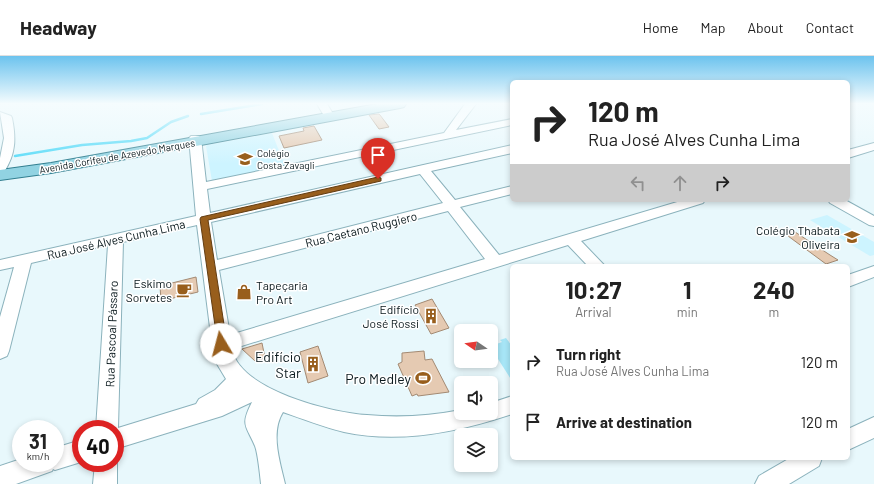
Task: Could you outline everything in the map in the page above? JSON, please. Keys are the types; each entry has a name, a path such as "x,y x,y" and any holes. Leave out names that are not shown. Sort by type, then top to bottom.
{"main road":[{"name":"Avenida Corifeu de Azevedo Marques","path":"0,175 195,140 270,124"},
{"name":"Avenida Corifeu de Azevedo Marques","path":"0,169 195,140"}],"street":[{"path":"0,169 9,150 10,134 6,124"},
{"path":"450,134 450,131 455,124"},
{"path":"200,187 502,124"},
{"path":"195,140 210,267 224,359 229,370 272,409 266,424 266,443 273,484"},
{"path":"850,153 874,146"},
{"name":"Rua José Alves Cunha Lima","path":"0,265 510,149"},
{"path":"423,169 495,261"},
{"name":"Rua Caetano Ruggiero","path":"210,267 510,191"},
{"path":"221,344 691,202"},
{"path":"839,202 874,222"},
{"name":"Rua Pascoal Pássaro","path":"107,420 116,238"},
{"path":"571,239 595,264"},
{"path":"0,351 24,260"},
{"path":"850,280 874,271"},
{"path":"188,416 222,396 259,396 327,418 382,425 419,426 457,420"},
{"path":"124,436 232,403 247,406 259,396"},
{"path":"498,410 510,406"},
{"path":"850,439 874,427"},
{"path":"767,484 808,460"},
{"path":"0,478 18,472"},
{"path":"105,484 106,472"}],"shaded area":[{"name":"Colégio Costa Zavagli","path":"272,133 285,166 212,181 207,145"},
{"name":"Colégio Thabata Oliveira","path":"827,215 874,242 874,255 870,256 810,220"},
{"path":"506,338 510,343 510,378 498,359 498,343 502,342 500,340"}],"building":[{"path":"375,124 387,124 389,127 379,129"},
{"path":"314,126 322,140 284,148 279,136 304,131 303,128"},
{"path":"792,230 838,260 826,264 788,236"},
{"name":"Eskimo Sorvetes","path":"196,277 198,292 161,301 160,286"},
{"name":"Edifício José Rossi","path":"432,299 449,328 431,334 415,305"},
{"path":"262,343 265,358 255,361 242,349"},
{"name":"Edifício Star","path":"318,346 328,376 308,383 300,352"},
{"name":"Pro Medley","path":"424,351 425,360 432,359 449,392 418,396 417,394 412,396 398,364 402,362 402,353"}],"waterway":[{"path":"15,156 82,145 131,141 147,138 168,124"}],"place":[{"name":"Colégio Costa Zavagli","path":"245,159"},
{"name":"Colégio Thabata Oliveira","path":"852,237"},
{"name":"Eskimo Sorvetes","path":"184,290"},
{"name":"Tapeçaria Pro Art","path":"244,292"},
{"name":"Edifício José Rossi","path":"431,316"},
{"name":"Edifício Star","path":"313,364"},
{"name":"Pro Medley","path":"423,378"}],"route":[{"path":"221,344 204,219 378,179"}]}
